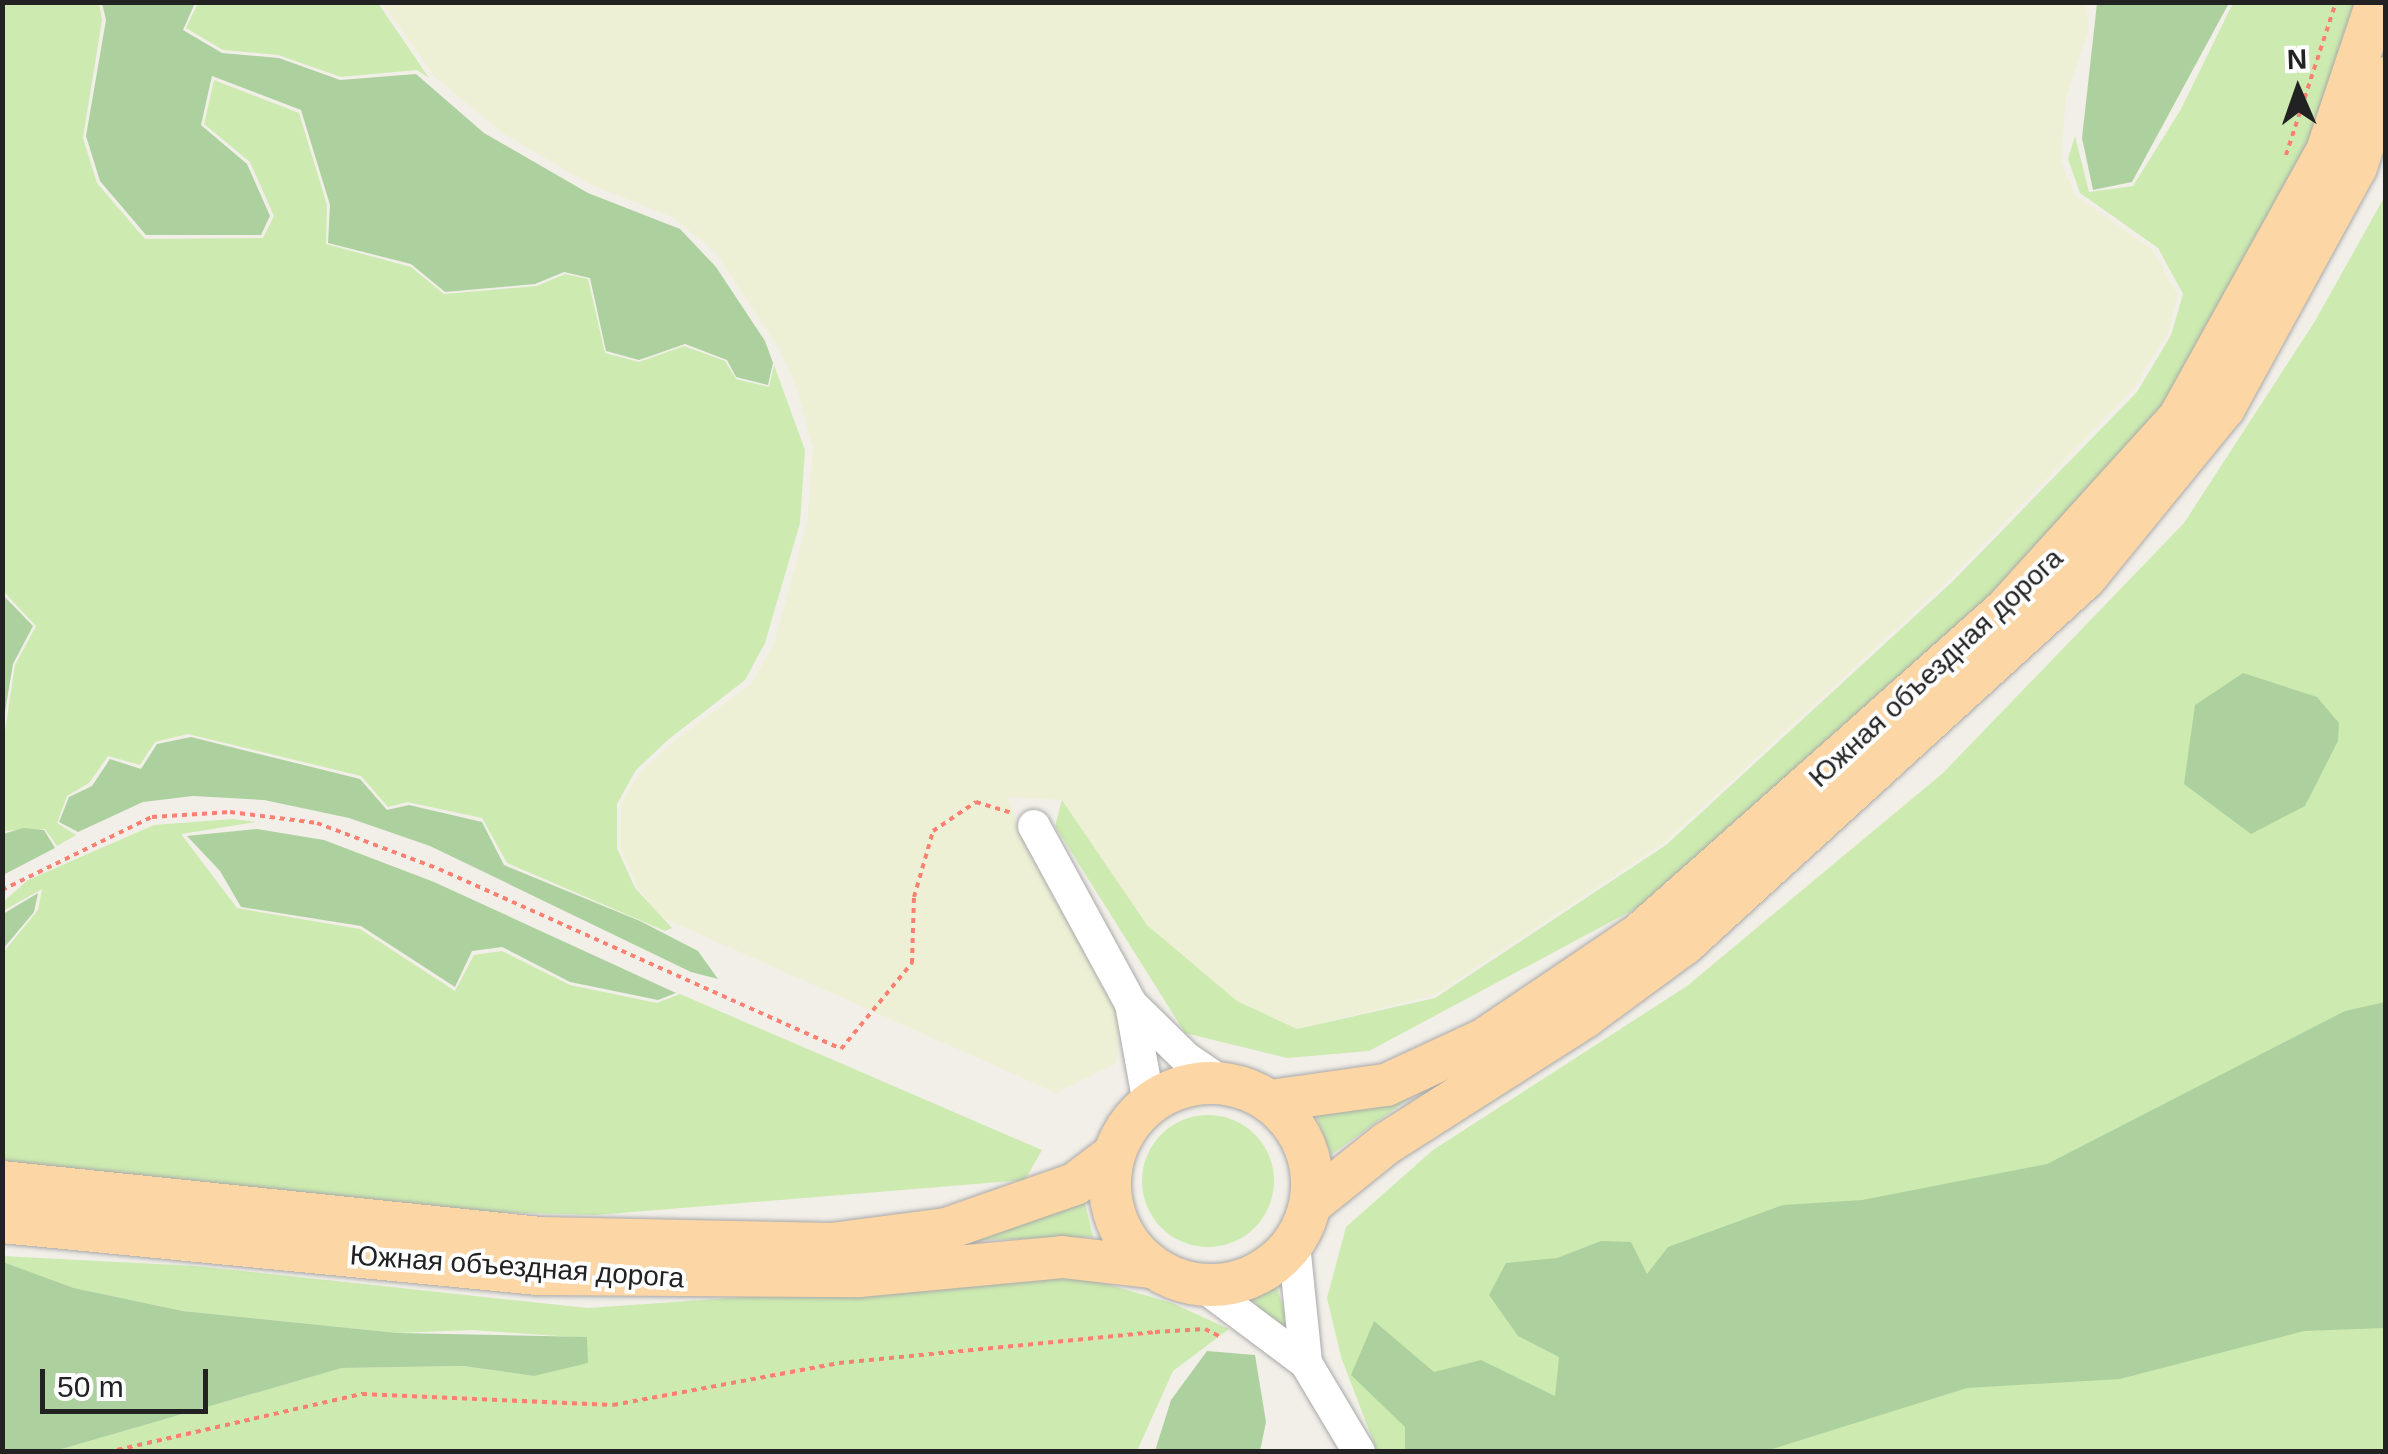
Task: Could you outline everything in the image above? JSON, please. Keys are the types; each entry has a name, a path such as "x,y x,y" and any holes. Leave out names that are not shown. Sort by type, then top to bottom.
{"main road":[{"name":"Южная объездная дорога","path":"1270,1101 1386,1084 1485,1039 1640,934 2004,611 2179,418 2275,255 2327,151 2376,2"},
{"name":"Южная объездная дорога","path":"1312,1203 1387,1143 1586,1016 1684,944 2086,577 2224,408 2356,166 2386,78"},
{"path":"1223,1083 1270,1101 1306,1146 1312,1203 1294,1244 1254,1277 1202,1286 1151,1267 1114,1217 1114,1155 1149,1104 1172,1090 1223,1083"},
{"name":"Южная объездная дорога","path":"2,1222 57,1208 540,1238 831,1244 946,1229 1075,1184 1114,1155"},
{"name":"Южная объездная дорога","path":"2,1182 57,1208 597,1276 859,1276 1062,1257 1151,1267"}],"lane":[{"path":"1034,826 1131,1004 1186,1058 1223,1083"},
{"path":"1131,1004 1149,1104"},
{"path":"1294,1244 1306,1363"},
{"path":"1202,1286 1306,1363 1359,1452"}],"path":[{"path":"2281,168 2336,2"},
{"path":"2,890 152,817 230,812 316,823 439,869 841,1048 912,963 914,897 933,831 976,802 1005,808 1034,826"},
{"path":"108,1452 362,1394 613,1405 839,1363 1155,1332 1205,1328 1238,1346"}],"green space":[{"path":"3,2 99,3 102,20 83,138 97,183 145,239 263,238 274,216 250,162 204,124 214,80 299,113 327,205 326,244 411,267 444,294 537,286 565,274 588,279 605,353 639,362 684,346 725,361 736,379 769,387 774,365 805,450 800,523 765,643 745,680 636,770 617,804 617,848 635,888 672,928 665,931 507,863 482,818 407,802 388,807 361,776 188,734 155,742 140,765 108,756 89,783 67,796 57,823 76,835 57,846 45,829 3,831 3,744 15,665 36,626 3,591"},
{"path":"102,3 195,3 183,30 222,53 279,58 340,80 416,74 484,133 588,193 680,229 716,267 765,341 773,363 768,385 736,377 727,360 685,344 639,360 606,351 590,278 564,272 535,284 445,292 411,264 328,243 330,205 301,110 212,76 201,125 247,164 270,216 261,235 146,235 100,181 86,136 106,20"},
{"path":"198,3 378,3 429,78 417,70 341,77 278,55 223,50 186,28"},
{"path":"382,3 2086,3 2089,28 2066,97 2061,162 2076,196 2152,249 2178,295 2168,333 2133,389 1951,578 1665,842 1435,995 1297,1029 1237,1001 1147,925 1062,800 1008,797 1021,835 1118,1016 1117,1063 1056,1093 661,917 638,888 620,847 621,804 639,773 674,741 751,684 774,644 807,522 813,449 797,389 780,350 715,252 674,218 589,184 501,132 435,77"},
{"path":"2097,3 2229,3 2132,182 2093,190 2082,138"},
{"path":"2233,3 2356,3 2320,146 2200,368 2035,565 1644,904 1369,1051 1287,1058 1185,1033 1055,826 1062,800 1147,925 1237,1001 1297,1029 1435,998 1666,845 1953,581 2137,392 2171,335 2183,294 2158,248 2080,193 2068,159 2075,136 2089,192 2133,186 2181,109"},
{"path":"2385,196 2385,1451 1377,1451 1341,1357 1327,1298 1346,1227 1433,1150 1687,986 1943,773 2184,523 2315,321"},
{"path":"3,595 33,626 13,664 3,724"},
{"path":"2243,673 2317,697 2339,723 2338,741 2305,806 2251,834 2184,784 2195,705"},
{"path":"191,737 360,779 387,810 409,805 482,822 504,865 640,921 698,951 718,979 691,972 430,846 349,818 264,800 193,796 143,802 78,832 59,822 69,797 92,786 110,759 141,769 157,744"},
{"path":"233,819 256,822 181,834 237,908 360,929 455,991 474,955 502,951 570,985 657,1003 680,994 1042,1150 1025,1180 596,1215 420,1210 3,1166 2,954 38,910 42,889 3,911 3,902 28,880 154,825"},
{"path":"23,828 44,830 55,848 3,875 3,834"},
{"path":"257,829 324,840 434,882 676,993 658,1000 570,982 502,947 472,951 455,987 361,926 241,907 220,871 187,836"},
{"path":"38,893 34,912 3,949 3,914"},
{"path":"2385,1002 2385,1328 2304,1331 2120,1379 1967,1388 1763,1452 1405,1451 1405,1427 1351,1375 1374,1321 1434,1372 1481,1360 1555,1396 1559,1357 1518,1336 1489,1295 1506,1263 1557,1258 1601,1241 1631,1242 1647,1274 1668,1247 1783,1205 1862,1200 2047,1164 2345,1011"},
{"path":"1429,1084 1331,1155 1316,1115"},
{"path":"1208,1115 1233,1120 1254,1135 1269,1156 1274,1181 1269,1206 1254,1227 1233,1242 1208,1247 1183,1242 1162,1227 1147,1206 1142,1181 1147,1156 1162,1135 1183,1120"},
{"path":"1083,1195 1093,1237 975,1240"},
{"path":"2,1256 196,1266 588,1308 1072,1274 1172,1303 1229,1329 1173,1371 1137,1451 55,1451 342,1368 463,1366 534,1376 587,1338 472,1330 398,1333 183,1311 74,1288 3,1262"},
{"path":"3,1262 74,1288 183,1311 398,1333 587,1337 588,1363 534,1376 463,1366 342,1368 55,1451 3,1451"},
{"path":"1276,1285 1298,1353 1252,1299"},
{"path":"1207,1351 1255,1355 1266,1422 1260,1451 1155,1451 1171,1400"}]}
